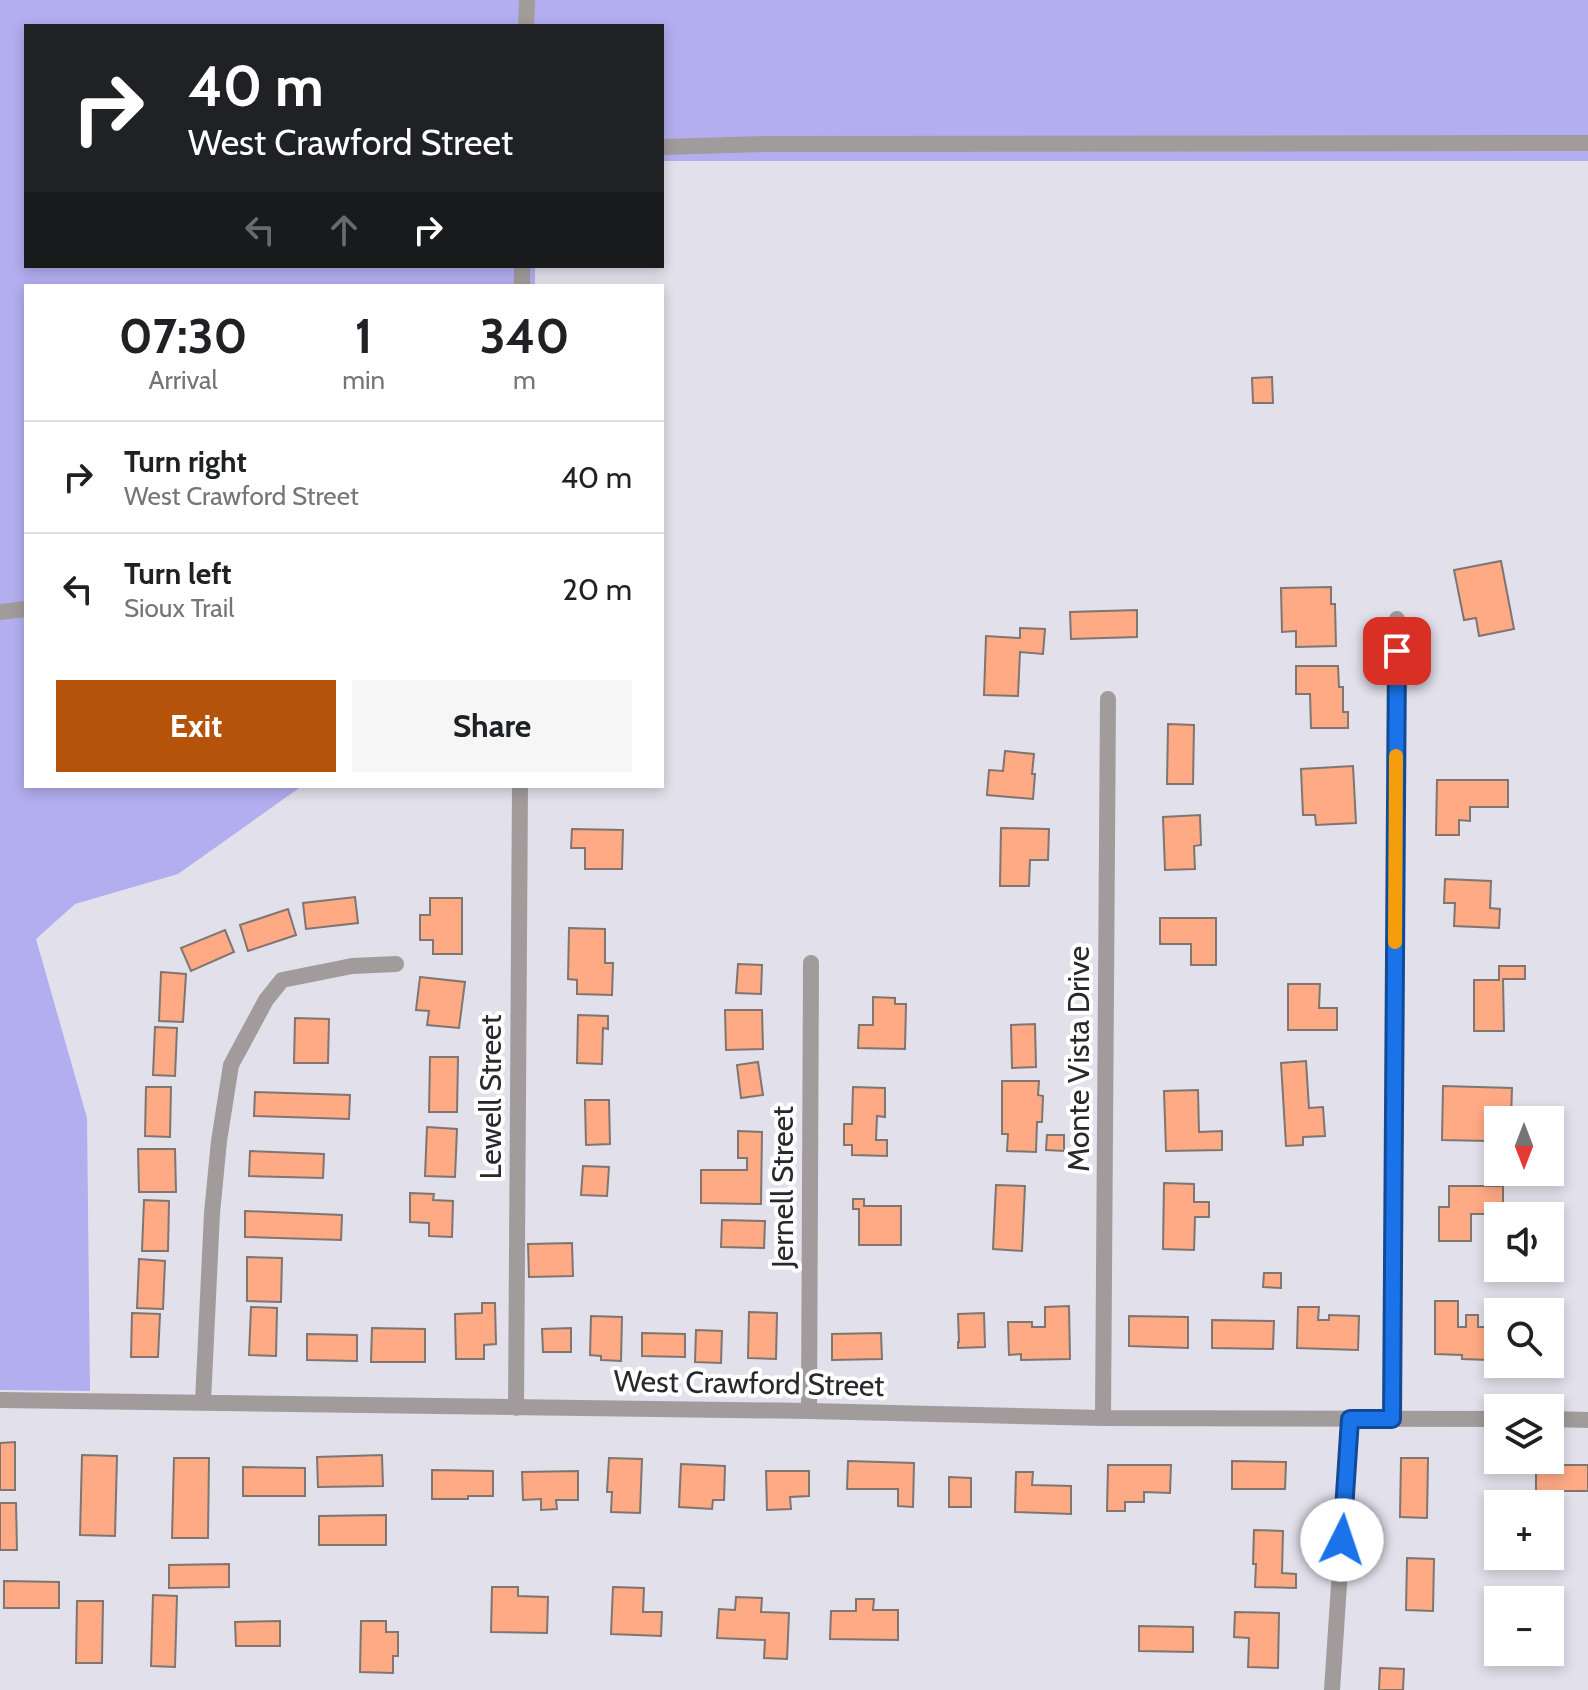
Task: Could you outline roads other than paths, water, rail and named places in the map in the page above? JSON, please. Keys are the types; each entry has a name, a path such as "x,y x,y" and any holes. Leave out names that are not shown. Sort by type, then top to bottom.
{"street":[{"path":"526,24 527,0"},
{"path":"664,147 765,144 1588,143"},
{"path":"0,612 24,609"},
{"path":"1392,1419 1397,619"},
{"name":"Monte Vista Drive","path":"1103,1418 1108,699"},
{"name":"Lewell Street","path":"516,1408 520,788"},
{"name":"Jernell Street","path":"809,1411 811,963"},
{"path":"203,1402 212,1213 231,1065 266,1000 282,980 352,966 396,964"},
{"name":"West Crawford Street","path":"0,1400 1103,1418 1484,1419"},
{"path":"1332,1690 1350,1419"},
{"path":"1564,1419 1588,1420"}]}
